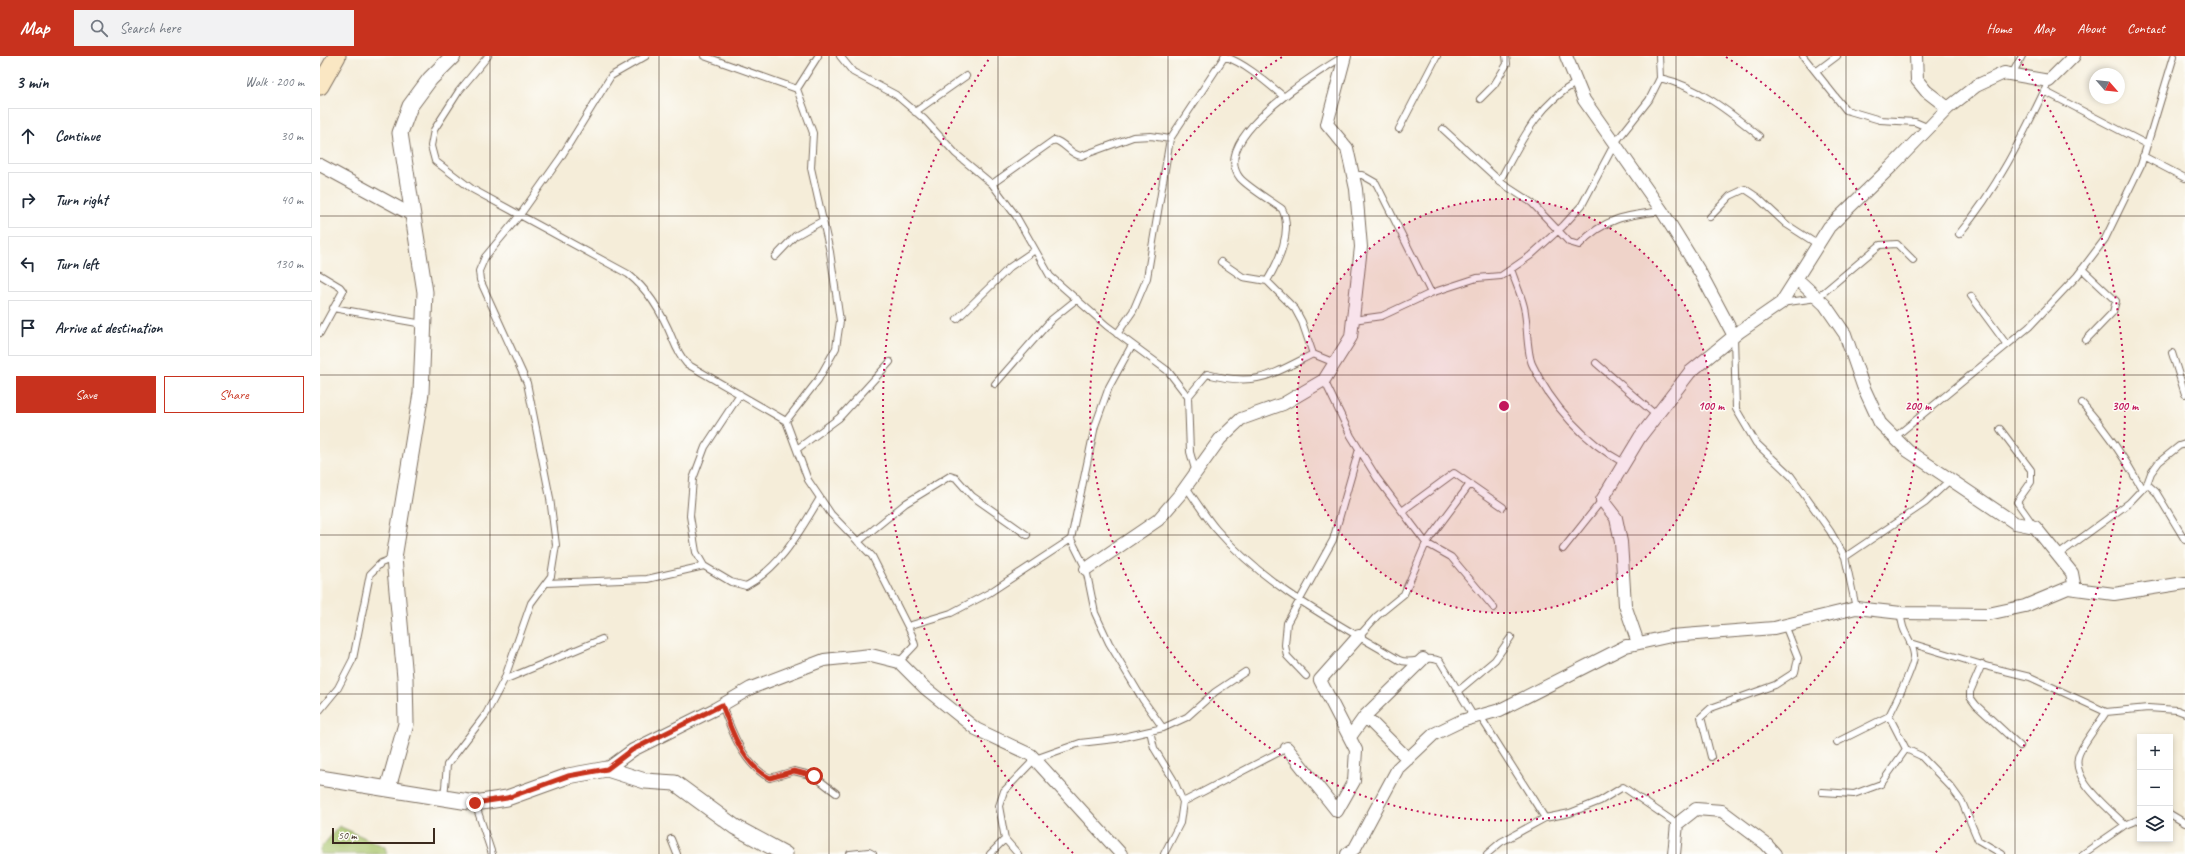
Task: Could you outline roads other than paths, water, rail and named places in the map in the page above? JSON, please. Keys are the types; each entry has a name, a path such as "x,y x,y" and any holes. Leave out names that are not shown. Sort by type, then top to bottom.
{"main road":[{"path":"320,86 338,56"}],"street":[{"path":"388,788 406,724 405,678 394,558 421,393 425,292 400,133 410,106 430,79 453,56"},
{"path":"1086,569 1158,520 1186,487 1220,438 1242,419 1283,404 1324,380 1351,337 1361,247 1353,175 1347,148 1327,124 1345,56"},
{"path":"1566,56 1584,100 1662,211 1701,274 1734,336"},
{"path":"1914,56 1917,80 1926,91 1948,108"},
{"path":"1638,643 1625,605 1621,542 1616,518 1602,500 1624,463 1656,416 1690,372 1734,336 1781,303 1829,227 1892,166 1948,108 1976,86 2004,73 2012,74 2047,86 2074,56"},
{"path":"320,165 414,216"},
{"path":"1796,278 1825,305 1845,334 1863,386 1880,423 1908,451 2015,523 2035,527 2072,573 2075,589"},
{"path":"1355,852 1398,768 1434,734 1461,721 1500,710 1626,646 1671,636 1774,628 1856,608 1901,613 1988,614 2025,606 2068,588 2114,594 2185,583"},
{"path":"1287,748 1337,811 1354,781 1356,750 1320,680 1359,636"},
{"path":"320,778 475,803 507,798 568,776 607,769 632,750 722,705 751,688 824,660 871,655 899,662 924,688 976,729 1031,755 1121,854"},
{"path":"1350,737 1365,716 1423,659"},
{"path":"1365,716 1408,759"},
{"path":"607,769 646,781 675,783 735,827 784,854"},
{"path":"1674,854 1677,824 1696,809 1722,812 1766,844 1775,854"}],"lane":[{"path":"488,56 459,91 434,130 431,146 435,161 454,177 472,189 628,274 640,283 652,297 673,340 678,354 687,364 786,421 808,480 831,514 872,556 908,626 914,645 899,662"},
{"path":"444,798 447,765 486,714 504,680 532,603 551,576 556,545 550,498 527,383 480,280 479,271 485,257 520,215 561,158 612,76 646,56"},
{"path":"704,56 797,89"},
{"path":"797,89 818,56"},
{"path":"840,56 853,72 896,95 915,112 956,154 992,184 1016,216 1050,276 1117,334 1168,371 1188,397 1190,452 1196,473"},
{"path":"1117,334 1133,311 1147,278 1170,139 1225,56 1264,80 1283,96"},
{"path":"1267,280 1279,262 1286,230 1285,215 1282,208 1240,178 1236,167 1235,156 1255,121 1283,96 1311,76 1345,56"},
{"path":"1399,129 1437,56"},
{"path":"1480,100 1494,84 1507,64 1506,56"},
{"path":"1353,320 1382,316 1431,293 1478,278 1501,276 1530,256 1582,205 1615,143 1649,100 1660,78 1659,56"},
{"path":"1803,56 1817,71 1846,110 1880,120 1915,122 1929,128"},
{"path":"1817,71 1837,56"},
{"path":"2012,74 2022,56"},
{"path":"1894,438 2029,327 2082,269 2105,239 2141,165 2146,144 2174,56"},
{"path":"915,112 966,76"},
{"path":"1660,78 1676,81 1727,109 1759,136"},
{"path":"1499,182 1534,120 1547,104 1577,82"},
{"path":"1959,234 1992,192 2023,136 2047,86 2146,144"},
{"path":"786,421 818,380 836,348 840,321 824,220 811,168 813,133 797,89"},
{"path":"1443,130 1499,182 1532,204 1569,242 1579,245 1590,234 1608,221 1630,215 1662,211"},
{"path":"992,184 1054,140 1058,141 1076,156 1081,156 1133,137 1151,136 1170,139"},
{"path":"2143,156 2185,178"},
{"path":"1353,175 1362,175 1376,183 1431,293"},
{"path":"1710,217 1730,196 1744,189 1757,197 1786,224 1817,244"},
{"path":"775,258 795,236 824,220"},
{"path":"1781,303 1817,298 1880,245 1897,244 1913,260"},
{"path":"957,319 1010,267 1035,250"},
{"path":"1221,262 1243,277 1267,280 1295,309 1302,322 1312,354"},
{"path":"1511,269 1524,307 1532,363 1554,400 1575,427 1609,455 1624,463"},
{"path":"2082,269 2116,301 2113,312 2086,340"},
{"path":"320,275 343,289 342,294 320,333"},
{"path":"1971,296 2007,345"},
{"path":"995,384 1052,319 1077,299"},
{"path":"333,308 424,324"},
{"path":"1734,336 1736,409 1756,443 1791,476 1830,531 1845,557 1856,608"},
{"path":"1132,345 1109,387 1095,426 1071,539 1086,569 1095,613 1109,643 1143,700 1163,728"},
{"path":"2172,353 2185,394"},
{"path":"1188,397 1207,374 1228,380 1252,381 1275,374 1312,354 1335,363"},
{"path":"797,449 839,418 890,362"},
{"path":"1596,363 1656,416"},
{"path":"1324,380 1359,449 1377,478 1426,543 1451,557 1494,608"},
{"path":"740,394 705,447 693,479 690,516 696,552 704,566 731,582 746,586 762,577 792,545 820,498"},
{"path":"2082,403 2108,432 2145,487 2156,492 2185,540"},
{"path":"2000,429 2031,470 2031,482 2017,502 2035,527"},
{"path":"2058,554 2129,503 2145,487 2151,473 2160,462 2179,446 2185,444"},
{"path":"1306,676 1287,656 1285,645 1287,623 1334,540 1359,449"},
{"path":"1402,511 1454,473 1503,507"},
{"path":"858,542 906,503 950,476 956,478 972,496 1027,535"},
{"path":"1845,557 1925,503 1951,479"},
{"path":"1359,636 1377,616 1404,594 1426,543 1470,484"},
{"path":"1186,487 1216,529 1243,557 1300,602 1406,663 1423,659 1440,661 1458,691 1545,818"},
{"path":"1563,549 1602,500"},
{"path":"908,626 957,610 996,589 1071,539"},
{"path":"320,710 338,688 353,659 370,574 380,563 394,558"},
{"path":"546,582 647,579 704,566"},
{"path":"1837,742 1889,716 1914,656 1910,643 1901,625 1901,613"},
{"path":"1711,757 1701,717 1712,708 1775,685 1795,672 1798,658 1785,626"},
{"path":"1458,691 1495,660 1511,637"},
{"path":"504,680 602,639"},
{"path":"1910,643 2030,676 2106,712 2148,708 2177,710 2185,713"},
{"path":"1982,664 1970,692 1970,697 1976,705 2020,746"},
{"path":"1018,854 1005,839 1000,806 1004,791 1035,759 1080,743 1115,739 1163,728 1187,717 1215,692 1245,672"},
{"path":"722,705 736,742 760,773 770,778 794,771 814,776 836,793"},
{"path":"2106,712 2080,753 2077,770 2083,781 2125,825"},
{"path":"1889,716 1906,749 1921,756 1951,787 1962,802 1978,840 2002,854"},
{"path":"1150,731 1154,748 1173,779 1183,802 1180,823 1164,854"},
{"path":"1183,802 1287,748"},
{"path":"1822,792 1854,794 1881,784 1906,749"},
{"path":"1487,854 1501,842 1545,818 1570,813 1600,801 1623,787 1677,824"},
{"path":"475,803 492,854"},
{"path":"2173,816 2185,823"},
{"path":"2083,854 2125,825 2137,820"},
{"path":"670,839 677,854"},
{"path":"990,854 1005,839"},
{"path":"850,854 868,852 873,854"}]}
